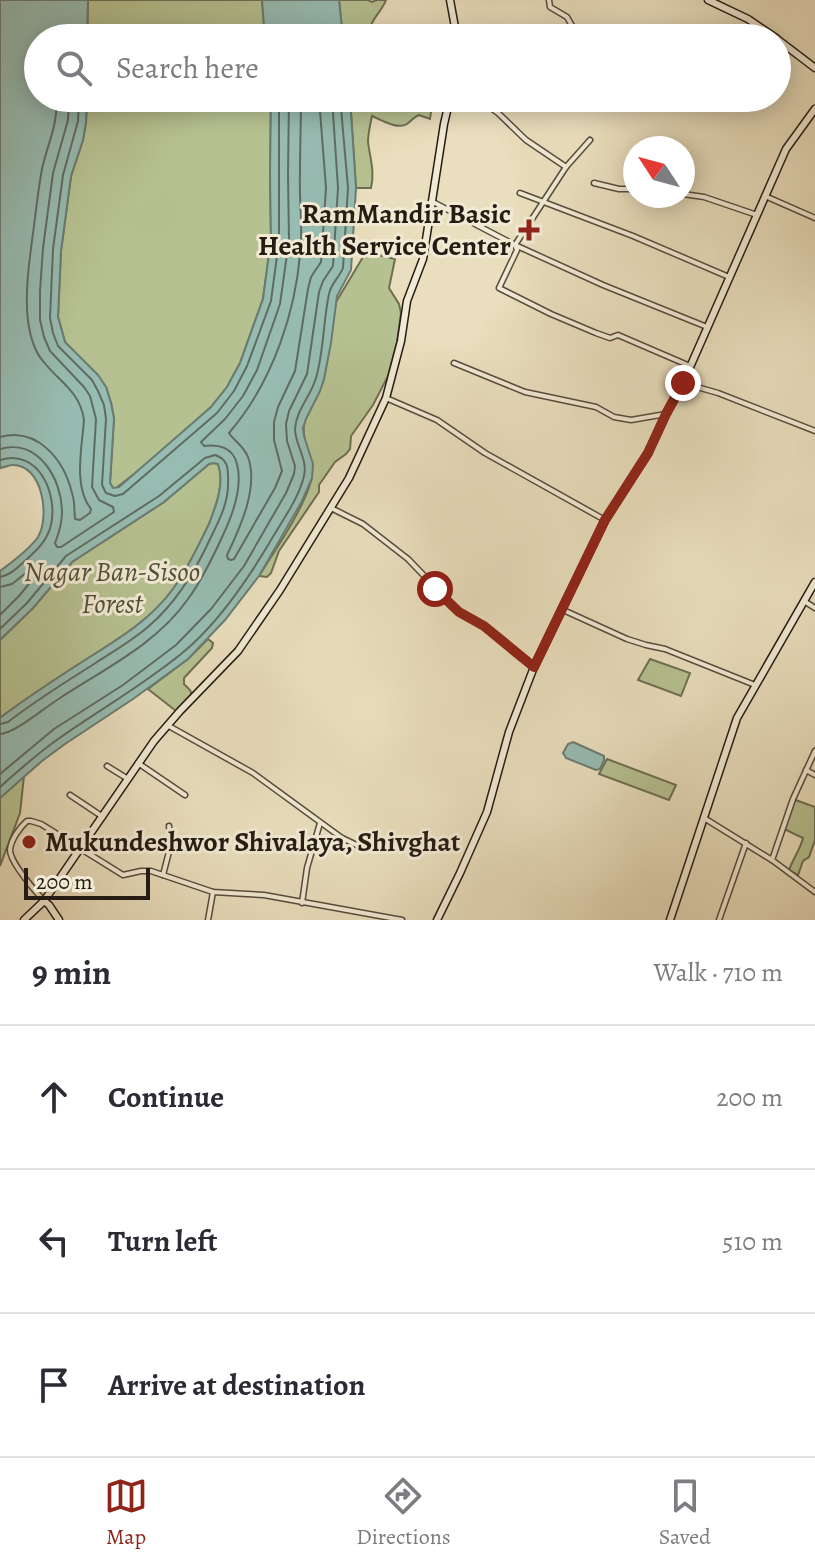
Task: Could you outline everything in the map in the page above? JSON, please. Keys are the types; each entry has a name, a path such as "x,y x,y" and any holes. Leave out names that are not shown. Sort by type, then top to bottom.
{"street":[{"path":"450,0 454,24"},
{"path":"549,0 550,7 567,17 571,24"},
{"path":"708,0 723,3 755,24"},
{"path":"791,50 815,68"},
{"path":"437,920 487,812 509,732 561,609 605,520 648,453 683,383 786,149 815,109"},
{"path":"24,920 44,901 167,725 238,651 280,590 349,478 386,398 401,341 407,301 423,259 447,112"},
{"path":"497,112 526,140 566,167"},
{"path":"515,245 566,167 590,140"},
{"path":"594,183 623,189"},
{"path":"520,193 729,277"},
{"path":"695,196 757,215"},
{"path":"765,196 815,218"},
{"path":"433,202 515,245 707,327"},
{"path":"515,245 517,250 499,288 596,333 610,338 618,335 690,366"},
{"path":"454,363 525,392 596,407 614,417 631,420 666,414"},
{"path":"683,383 727,396 815,431"},
{"path":"386,398 437,420 485,453 605,520"},
{"path":"331,508 363,524 397,550 459,612 484,626 534,667"},
{"path":"670,920 733,728 815,582"},
{"path":"804,601 815,608"},
{"path":"561,609 627,639 665,649 755,685"},
{"path":"167,725 253,773 342,838 365,849"},
{"path":"772,860 793,799 815,751"},
{"path":"138,763 185,795"},
{"path":"107,766 128,779"},
{"path":"806,770 815,775"},
{"path":"70,795 103,817"},
{"path":"704,818 772,860 815,892"},
{"path":"59,920 11,855 20,827 27,821 35,822 123,875 146,871 213,892 264,895 402,920"},
{"path":"302,903 307,868 321,822"},
{"path":"163,875 171,844 169,826"},
{"path":"719,920 746,843"},
{"path":"208,920 213,892"}],"green space":[{"path":"88,0 262,0 264,24 87,24"},
{"path":"339,0 386,0 372,24 342,24"},
{"path":"86,112 271,112 271,239 263,299 240,363 211,407 116,488 110,483 114,418 106,387 65,342 58,317 61,251 71,176"},
{"path":"351,112 431,112 430,119 419,115 403,126 372,116 368,142 371,188 356,188"},
{"path":"366,252 395,259 389,288 401,313 388,376 373,405 351,436 350,449 335,462 319,485 319,492 279,551 271,573 267,577 259,576 295,517 311,481 305,419 324,379 336,302"},
{"name":"Nagar Ban-Sisoo Forest","path":"214,463 218,464 221,479 212,517 188,565 164,600 131,630 0,718 0,640 33,608 72,562 164,502"},
{"path":"208,639 213,643 212,648 184,678 184,684 192,695 176,711 148,689 188,659"},
{"path":"650,659 690,673 681,696 638,680"},
{"path":"607,759 676,785 669,800 599,774"},
{"path":"24,776 20,813 0,866 0,798"},
{"path":"793,799 815,807 815,840 798,875 789,870 803,838 784,829"}],"water":[{"path":"0,0 88,0 87,24 24,24 24,112 86,112 83,140 71,176 61,251 58,317 65,342 106,387 114,418 110,483 113,488 119,487 211,407 240,363 263,299 271,239 271,112 351,112 356,188 351,270 337,296 324,379 303,428 313,464 312,478 302,501 259,576 225,620 188,659 42,761 0,798 0,718 131,630 154,611 183,574 209,524 221,479 218,464 209,464 164,502 72,562 33,608 0,640 0,571 38,537 42,528 43,505 37,482 31,473 23,467 12,465 0,468"},
{"path":"262,0 339,0 342,24 264,24"},
{"path":"573,742 604,756 600,769 566,758 563,753"}],"place":[{"name":"RamMandir Basic Health Service Center","path":"529,230"},
{"name":"Mukundeshwor Shivalaya, Shivghat","path":"29,842"}],"route":[{"path":"435,589 459,612 484,626 534,667 605,520 648,453 683,383"}]}
